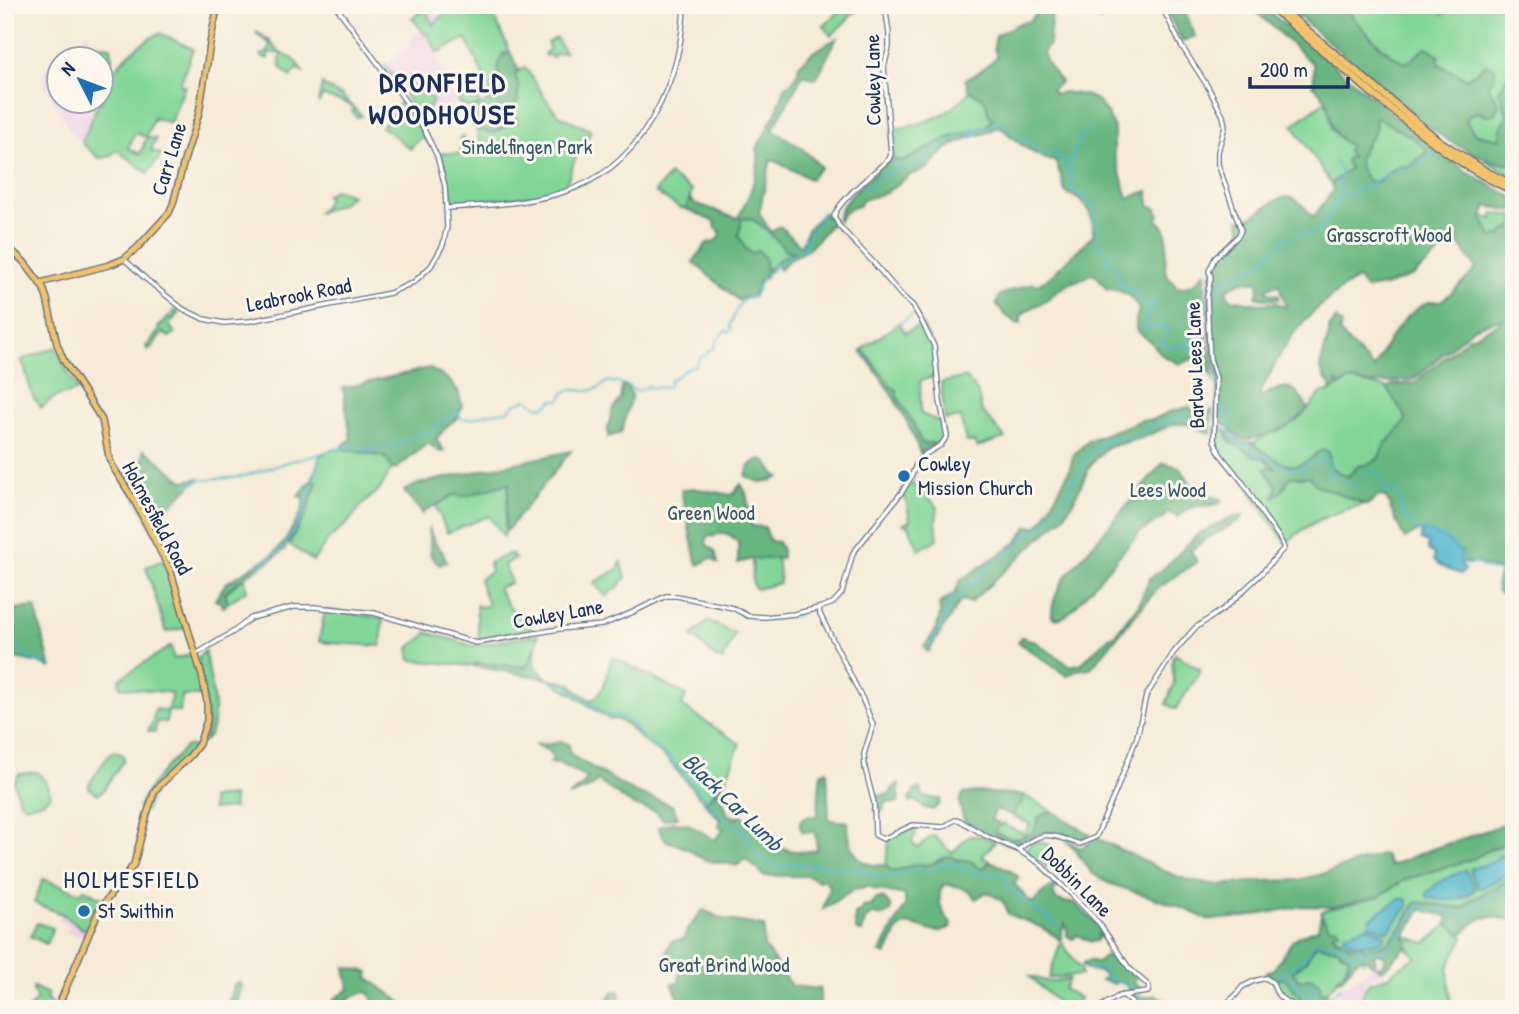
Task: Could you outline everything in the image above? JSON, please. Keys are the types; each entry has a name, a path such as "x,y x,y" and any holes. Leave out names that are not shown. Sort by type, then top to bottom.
{"highway":[{"path":"1269,5 1427,139 1459,162 1514,191"},
{"path":"1277,5 1438,140 1487,172 1514,184"}],"main road":[{"name":"Carr Lane","path":"40,283 124,259 163,221 173,204 199,113 218,5"},
{"path":"5,244 24,262 40,283"},
{"name":"Holmesfield Road","path":"40,283 64,361 102,420 113,467 134,500 171,572 207,702 204,732 195,750 155,790 134,864 100,908 57,1009"}],"street":[{"name":"Leabrook Road","path":"124,259 154,287 188,312 215,322 230,323 390,293 408,285 426,271 439,253 446,234 444,181 437,156 415,114 335,5"},
{"path":"447,208 505,204 549,197 591,181 615,165 644,131 666,91 679,50 684,5"},
{"name":"Cowley Lane","path":"195,654 251,618 299,607 374,613 477,643 559,629 602,625 671,596 733,608 752,617 811,610 833,603 840,597 853,553 902,492 918,460 942,445 947,436 934,346 920,316 856,242 836,223 834,216 841,204 889,159 891,154 884,67 890,42 885,5"},
{"name":"Barlow Lees Lane","path":"1018,850 1040,835 1048,834 1080,844 1096,836 1137,737 1146,696 1174,652 1195,628 1225,608 1261,574 1284,548 1244,484 1220,454 1214,440 1216,378 1210,359 1207,297 1212,277 1209,271 1215,258 1239,235 1241,229 1218,164 1224,129 1221,110 1181,45 1161,5"},
{"name":"Dobbin Lane","path":"819,608 873,725 864,754 874,803 875,835 883,839 913,825 943,827 959,820 1038,863 1099,923 1129,968 1149,986 1149,992 1133,994 1131,1002"},
{"path":"811,610 820,614"},
{"path":"1208,1009 1228,1002 1242,987 1266,978 1273,983 1277,995 1301,1008"},
{"path":"1096,1009 1123,995 1133,994"},
{"path":"1123,995 1136,1009"}],"shaded area":[{"path":"424,5 454,5 433,25"},
{"path":"421,28 457,97 446,115 430,126 427,124 427,112 432,100 407,93 385,64 409,47 410,40"},
{"path":"86,32 95,42 92,46 74,46"},
{"path":"46,68 46,88 43,80"},
{"path":"62,116 93,116 82,143 72,134"},
{"path":"62,914 85,931 82,938 66,933 69,927 58,921"},
{"path":"1373,965 1382,972 1366,980 1360,996 1350,1007 1343,1007 1340,989"}],"green space":[{"name":"Sindelfingen Park","path":"416,5 424,5 433,25 454,5 489,5 510,52 502,54 515,74 525,67 559,115 591,130 586,141 581,142 566,185 534,195 453,202 441,153 461,154 460,137 464,136 467,146 480,143 471,108 458,103 460,96 478,100 480,103 475,107 493,97 466,38 437,53 428,34 426,35 412,18 421,12"},
{"path":"846,5 862,5 831,36 824,26"},
{"path":"1043,5 1058,5 1052,10 1049,44 1043,53 1061,82 1051,90 1055,94 1064,92 1085,95 1097,100 1108,115 1114,128 1114,154 1128,198 1148,191 1149,205 1156,208 1159,214 1157,220 1162,224 1167,236 1165,270 1177,287 1194,284 1205,271 1206,339 1214,378 1192,359 1180,364 1163,356 1136,330 1139,309 1132,299 1122,292 1107,289 1094,273 1065,286 1027,311 1021,316 1021,323 1018,324 1005,315 996,304 1000,295 1033,283 1037,285 1050,277 1093,235 1093,227 1090,214 1083,203 1065,192 1055,161 1033,153 1000,126 946,149 927,169 910,175 887,192 863,200 842,215 838,222 839,214 849,197 891,159 904,161 948,138 986,127 993,119 989,115 985,99 970,91 965,80 997,57 994,48 996,35 1030,21"},
{"path":"1076,5 1125,5 1100,20"},
{"path":"1164,5 1183,5 1195,36 1182,42"},
{"name":"Grasscroft Wood","path":"1249,5 1261,5 1435,149 1467,172 1514,198 1514,211 1487,206 1482,219 1492,237 1499,236 1514,225 1514,599 1497,590 1500,571 1476,562 1462,562 1463,552 1429,532 1418,531 1405,539 1386,497 1378,496 1367,505 1316,485 1310,477 1290,477 1282,491 1274,497 1277,486 1265,469 1277,469 1263,457 1255,457 1231,443 1226,431 1242,443 1256,442 1253,444 1289,465 1302,463 1324,450 1329,452 1329,464 1333,469 1349,476 1358,466 1378,459 1385,444 1406,418 1387,388 1414,383 1468,338 1498,324 1503,318 1473,328 1411,380 1370,384 1349,381 1340,385 1337,381 1338,386 1329,392 1331,386 1320,366 1329,328 1336,319 1342,325 1339,332 1374,369 1389,341 1407,317 1426,303 1443,299 1476,268 1456,239 1413,276 1385,286 1365,289 1358,279 1331,297 1297,329 1259,394 1264,396 1286,387 1294,390 1308,408 1295,421 1270,434 1243,440 1216,419 1218,378 1212,361 1208,299 1211,274 1221,257 1241,234 1239,219 1251,217 1272,202 1284,198 1297,200 1313,217 1333,191 1331,184 1350,168 1346,163 1351,156 1347,150 1350,146 1336,134 1326,100 1312,85 1313,64","holes":["1376,117 1412,137 1428,151 1410,166 1400,166 1388,172 1379,182 1369,182 1362,173 1359,159 1374,133","1242,281 1257,281 1259,289 1256,297 1264,299 1279,299 1279,295 1268,293 1267,288 1279,285 1286,306 1231,299 1226,292"]},
{"path":"1285,5 1344,5 1372,38 1405,63 1426,47 1439,56 1438,64 1466,79 1485,64 1495,68 1494,77 1488,86 1499,105 1494,114 1470,114 1466,121 1474,133 1499,139 1508,115 1499,91 1514,65 1514,164 1490,161 1450,142 1425,124"},
{"path":"1344,5 1434,5 1443,14 1458,5 1514,5 1514,65 1503,104 1508,115 1499,139 1474,133 1466,121 1471,113 1479,112 1486,116 1494,113 1499,105 1488,86 1494,77 1485,64 1466,79 1419,53 1406,64 1372,38"},
{"path":"257,32 262,38 270,40 280,53 269,53 268,59 264,58 261,55 268,52 270,44 256,34"},
{"path":"160,33 193,49 180,85 185,86 170,123 154,118 146,137 135,133 128,148 140,154 147,137 156,139 151,151 162,154 148,173 117,150 108,157 99,158 82,143 93,116 116,116 116,68 141,44"},
{"path":"556,38 565,52 554,54 552,58 550,55 545,56 550,49 547,43"},
{"path":"837,38 816,79 803,75 773,129 803,149 821,167 810,179 771,159 759,213 771,232 780,226 801,246 807,230 823,213 833,218 832,223 809,249 790,259 779,270 776,262 793,251 785,250 753,220 741,219 738,235 745,248 752,254 758,250 769,270 764,279 760,279 751,298 742,298 739,301 693,262 707,243 714,242 721,233 715,222 686,209 690,198 695,204 738,218 755,176 758,159 756,150 786,86 793,82 798,66 813,52"},
{"path":"510,52 519,71 515,74 519,88 515,115 518,121 493,133 477,130 471,108 482,105 493,97 489,91 500,83 500,60"},
{"path":"280,53 294,59 304,73 297,68 291,77 287,74 281,66"},
{"path":"385,64 407,93 413,85 433,100 427,112 429,123 427,124 411,105 384,69"},
{"path":"322,84 340,94 354,108 323,95 319,103"},
{"path":"970,91 985,99 989,115 993,119 986,127 948,138 904,161 891,159 891,130 935,118 954,107"},
{"path":"400,101 427,142 422,137 410,149 381,127"},
{"path":"1325,101 1332,130 1350,146 1350,168 1331,184 1293,125"},
{"path":"354,108 362,116 356,117 352,111"},
{"path":"1376,117 1412,137 1428,151 1410,166 1400,166 1388,172 1379,182 1369,182 1362,173 1359,160 1366,143 1373,135"},
{"path":"1477,155 1490,161 1514,164 1514,178"},
{"path":"669,175 692,191 686,209 655,192"},
{"path":"338,190 352,195 340,204 317,213 325,205 328,197 326,194"},
{"path":"1494,213 1514,216 1514,225 1499,236 1492,237 1482,219 1483,216 1493,219"},
{"path":"741,218 757,222 785,250 795,251 776,262 769,270 746,249 738,235"},
{"path":"175,310 179,312 169,325 175,333 169,337 163,333 148,351 146,347 160,330 158,328"},
{"path":"899,323 905,333 922,324 933,347 936,376 920,381 921,414 942,423 944,438 936,445 922,444 897,396 897,390 892,388 864,351 864,348"},
{"path":"56,347 78,389 54,398 41,408 33,397 22,360"},
{"path":"864,348 897,390 897,396 922,444 936,445 920,453 895,400 861,351"},
{"path":"429,368 448,379 455,387 462,406 458,418 436,439 444,451 440,452 428,443 395,470 385,457 343,449 342,446 351,439 343,388"},
{"path":"965,377 977,391 982,411 1005,438 977,447 974,442 966,442 960,417 945,420 941,383"},
{"path":"1349,381 1387,388 1406,418 1385,444 1378,459 1358,466 1349,476 1335,470 1316,453 1311,459 1291,466 1253,444 1298,419 1322,392 1329,392"},
{"path":"625,385 632,394 621,433 608,437 612,411"},
{"path":"1189,407 1202,416 1212,410 1211,434 1185,424 1175,424 1106,448 1091,464 1063,517 970,603 964,600 960,602 928,652 924,647 939,622 939,604 955,593 961,580 1016,543 1027,527 1038,526 1068,473 1074,454 1089,440 1142,420 1152,420"},
{"path":"1218,425 1226,431 1231,443 1263,457 1277,470 1268,467 1267,474 1277,486 1275,495 1282,491 1290,477 1310,477 1316,485 1365,504 1323,518 1286,543 1246,483 1221,453 1216,438 1215,427"},
{"path":"144,449 184,481 199,478 164,511 167,519 160,523 162,529 155,534 117,469 140,473"},
{"path":"334,449 385,457 392,468 380,489 330,538 313,561 289,544 306,514 316,482 312,480 320,455"},
{"path":"571,451 505,533 509,483 466,496 453,495 423,514 404,491 418,484"},
{"path":"759,459 765,460 780,477 763,482 746,476 752,464"},
{"name":"Lees Wood","path":"1163,463 1180,467 1196,488 1222,502 1192,507 1177,517 1168,512 1139,533 1074,608 1064,617 1052,617 1054,601 1065,577"},
{"path":"312,480 317,482 306,514 284,550 225,593 228,603 223,607 215,600 226,583 272,555 285,541 301,513 305,498 298,496"},
{"path":"509,483 504,537 489,516 447,533 436,506 453,495 466,496"},
{"path":"914,483 938,507 938,539 919,550 909,526 903,524 910,521 903,495 909,485"},
{"name":"Green Wood","path":"741,484 746,493 752,526 765,527 770,541 778,542 782,558 752,559 738,563 738,542 730,535 721,533 714,537 709,536 706,540 707,545 715,551 718,563 711,558 699,565 681,490 693,488 732,495"},
{"path":"1236,515 1243,516 1191,551 1197,562 1157,589 1091,668 1077,670 1067,676 1018,642 1021,637 1034,641 1070,666 1082,663 1115,634 1139,604 1150,578 1198,534"},
{"path":"428,527 447,562 439,565 431,556"},
{"path":"511,553 515,559 504,564 511,583 498,588 509,607 530,627 531,633 479,640 476,605 488,605 479,579 491,572 489,563"},
{"path":"777,558 780,583 756,589 753,585 752,559"},
{"path":"163,560 185,628 166,632 146,567"},
{"path":"621,562 626,578 607,597 593,583 618,569"},
{"path":"245,577 247,590 228,603 225,593"},
{"path":"35,607 51,668 5,656 5,610"},
{"path":"325,610 383,618 381,646 319,641"},
{"path":"708,621 735,634 723,660 716,658 692,636"},
{"path":"427,632 473,646 538,635 536,647 526,667 478,663 472,666 411,660 409,648"},
{"path":"171,646 174,659 193,654 203,696 182,696 180,712 168,710 172,693 120,687 119,679"},
{"path":"536,647 536,665 548,679 472,666 478,663 526,667"},
{"path":"205,651 214,712 210,735 203,742 208,725 198,657"},
{"path":"1175,654 1201,670 1176,709 1166,704 1174,683 1172,659"},
{"path":"613,657 686,695 682,706 740,744 723,786 705,803 667,759 628,725 616,719 610,720 548,679 572,684 591,700 602,689"},
{"path":"155,709 168,711 166,722 157,721 155,732 148,731 153,721"},
{"path":"562,741 569,745 571,755 636,793 672,805 678,817 663,820 656,812 631,804 598,781 590,788 569,796 582,786 587,778 559,763 550,763 553,758 550,752 535,744"},
{"path":"187,746 195,748 156,785 146,811 138,808 153,782"},
{"path":"114,751 123,755 124,760 98,794 89,788 89,784"},
{"path":"827,770 829,820 848,822 853,849 866,863 886,865 894,871 917,864 928,865 951,856 957,860 970,861 982,870 990,861 1016,875 1019,878 1014,884 1033,903 1057,883 1059,885 1053,893 1056,899 1074,902 1097,924 1109,942 1098,934 1098,939 1091,942 1077,935 1073,939 1067,936 1065,924 1061,941 1042,928 1007,913 1003,902 987,892 976,899 961,888 943,885 940,901 951,927 932,931 911,925 903,926 886,955 880,952 905,906 905,895 869,886 854,890 823,909 829,887 825,879 819,881 808,876 763,876 744,859 737,866 703,859 689,849 668,841 658,827 673,822 688,824 715,840 724,829 719,826 720,820 705,803 720,786 727,814 738,818 741,815 749,820 755,832 765,837 765,841 797,852 817,849 815,832 803,832 800,821 808,816 817,816 821,773"},
{"path":"37,772 44,779 51,795 43,802 25,806 19,801 14,782 19,774"},
{"path":"898,783 898,803 886,802 883,811 875,811 875,796 889,794"},
{"path":"921,788 924,797 941,799 940,804 933,810 914,800 910,803 909,799 915,790"},
{"path":"977,792 1024,795 1022,803 1015,808 1015,817 996,809 991,820 1002,824 995,829 996,833 1019,838 1034,832 1039,816 1052,811 1091,835 1076,841 1044,833 1018,845 1003,842 964,821 959,802 963,794"},
{"path":"1024,795 1052,811 1039,816 1035,831 1024,837 1012,839 996,833 995,829 1002,824 1024,834 1030,824 1015,817 1015,808 1022,803"},
{"path":"233,796 234,808 212,810 211,798"},
{"path":"1514,821 1514,840 1475,858 1404,880 1380,896 1335,907 1303,906 1246,917 1209,920 1178,906 1108,883 1092,873 1066,841 1081,848 1097,838 1187,880 1218,885 1297,880 1384,854 1390,866"},
{"path":"912,827 918,827 912,842 917,848 933,835 952,853 969,836 982,836 995,842 982,857 990,861 982,870 970,861 945,857 928,865 917,864 890,870 886,865 889,840"},
{"path":"1514,840 1514,874 1511,879 1470,901 1463,908 1416,902 1399,931 1384,945 1365,949 1342,942 1321,915 1322,911 1380,896 1404,880 1475,858"},
{"path":"1035,841 1050,845 1048,851 1056,857 1047,867 1024,850"},
{"path":"1514,874 1514,919 1482,918 1461,935 1447,924 1448,917 1421,909 1405,936 1408,945 1384,969 1381,970 1375,965 1381,966 1386,960 1384,955 1379,953 1373,955 1376,961 1373,965 1363,957 1355,962 1341,980 1337,979 1348,967 1349,956 1337,948 1316,944 1305,962 1293,972 1298,979 1311,977 1320,984 1321,993 1332,998 1324,1009 1300,1006 1301,997 1286,980 1283,978 1274,981 1265,974 1273,970 1293,940 1318,929 1321,915 1330,928 1337,927 1339,931 1332,933 1337,940 1340,939 1351,947 1379,947 1396,933 1416,902 1463,908"},
{"path":"43,879 81,893 84,889 103,899 84,930 62,914 34,903"},
{"path":"883,898 891,906 891,911 883,916 873,914 865,920 862,932 857,931 855,914 860,912 862,907 872,906 875,899"},
{"name":"Great Brind Wood","path":"703,910 723,919 764,926 764,946 791,986 820,989 820,1009 681,1009 672,983 679,982 680,963 665,956 671,941 684,939 687,930"},
{"path":"37,923 53,928 46,944 30,936"},
{"path":"1447,924 1464,938 1448,969 1451,1003 1422,1008 1376,1008 1372,997 1365,1001 1362,995 1368,983 1390,976 1416,957 1406,946 1404,936 1426,943"},
{"path":"1061,941 1081,970 1081,975 1049,978"},
{"path":"1317,944 1337,948 1349,955 1340,978 1321,994 1320,985 1298,979 1293,972 1305,962"},
{"path":"1104,956 1126,968 1137,978 1133,982 1142,990 1129,991 1125,983 1114,984 1101,980 1105,977 1101,973 1082,966 1089,960 1098,963"},
{"path":"345,967 369,972 368,978 411,1009 379,1009 370,994 365,992 349,998 348,1004 353,1009 341,1009 333,1000 349,989"},
{"path":"1029,976 1049,982 1069,979 1064,989 1080,998 1074,1009 1065,1009"},
{"path":"1283,978 1296,990 1300,1006 1278,991 1274,981"},
{"path":"239,982 242,986 237,1009 225,1009 234,985"},
{"path":"33,987 48,994 46,1000 56,1005 54,1009 28,1009 37,999"},
{"name":"Great Brind Wood","path":"614,991 620,991 619,1009 602,1009"},
{"path":"1135,995 1145,998 1155,995 1181,1009 1140,1009 1133,1001 1132,997"}],"water":[{"path":"1424,531 1444,539 1461,554 1460,563 1465,570 1461,574 1434,560 1434,554 1428,550 1428,543 1421,540"},
{"path":"1500,855 1508,861 1514,860 1514,871 1478,888 1470,870 1492,863"},
{"path":"1465,870 1474,885 1475,890 1470,894 1452,900 1427,897 1427,893 1441,881"},
{"path":"1399,899 1406,899 1408,906 1389,930 1369,924 1371,918"},
{"path":"1367,926 1384,934 1384,940 1362,944 1344,937 1345,934"}],"waterway":[{"path":"968,135 977,136 977,133 971,130 989,128 996,120 1040,150 1044,156 1053,153 1063,158 1073,183 1071,190 1084,194 1085,201 1096,207 1093,224 1098,233 1095,239 1105,252 1110,254 1108,265 1118,268 1118,281 1140,296 1141,303 1156,304 1146,314 1147,321 1142,328 1158,328 1162,324 1164,329 1168,328 1162,337 1165,345 1171,347 1186,343 1206,366 1214,383"},
{"path":"1069,170 1077,143 1088,127"},
{"path":"950,141 960,135 965,136"},
{"path":"864,189 882,173 891,176 894,168 917,163 948,142"},
{"path":"1186,343 1199,307 1204,300 1209,300 1227,279 1259,264 1286,239 1321,229 1342,195 1355,193 1383,176 1403,172 1433,157"},
{"path":"893,161 902,166"},
{"path":"1335,161 1342,173 1338,182 1342,195"},
{"path":"835,204 843,197"},
{"path":"828,211 834,206"},
{"path":"188,486 201,480 241,477 333,449 359,446 373,451 377,447 401,444 413,436 431,431 447,417 460,413 462,419 471,419 508,411 515,404 527,399 537,406 543,406 553,400 560,400 570,390 592,390 608,381 624,384 637,391 648,386 668,387 671,379 695,366 700,358 714,349 716,341 726,330 732,330 730,325 741,303 754,297 762,278 766,279 779,262 796,250 804,249 808,231 815,226 824,212"},
{"path":"900,323 914,314"},
{"path":"1217,407 1230,413 1230,434 1242,447 1249,444 1255,454 1263,454 1286,468 1305,468 1307,463 1319,461 1326,456 1331,463 1329,474 1351,484 1355,485 1370,472 1377,475 1382,482 1384,493 1395,490 1400,496 1403,517 1410,521 1414,528 1436,533 1447,539 1462,554 1461,563 1474,563 1505,573 1504,586 1514,594"},
{"path":"928,647 943,625 949,604 960,596 963,589 977,581 994,561 1021,545 1026,534 1031,530 1038,531 1052,515 1050,513 1061,507 1064,496 1069,494 1069,489 1073,487 1072,479 1079,476 1086,457 1102,446 1102,442 1125,440 1160,422 1171,421 1183,415 1212,422"},
{"path":"259,567 284,546 304,514 320,456"},
{"path":"752,619 798,616"},
{"path":"5,644 20,648 25,657 52,666"},
{"name":"Black Car Lumb","path":"554,683 567,684 611,717 616,715 631,722 646,742 668,756 727,822 745,831 749,844 757,854 779,867 801,863 808,867 814,864 855,868 873,876 893,877 900,873 933,871 941,865 955,863 977,875 997,874 1007,878 1008,889 1023,897 1058,928"},
{"path":"1301,1008 1316,987 1313,983 1308,983 1302,991 1291,978 1280,974 1302,960 1315,942 1338,944 1352,955 1360,950 1384,951 1420,904 1432,912 1443,910 1453,915 1469,915 1507,885 1511,892 1514,890"},
{"path":"1363,950 1363,962"},
{"path":"1085,965 1093,971 1104,971 1106,977 1134,991"},
{"path":"1320,1009 1319,1005 1341,987"},
{"path":"1144,1000 1161,1009"},
{"path":"1304,1003 1315,1009"}],"place":[{"name":"Cowley Mission Church","path":"904,476"},
{"name":"St Swithin","path":"84,911"}],"district":[{"name":"DRONFIELD WOODHOUSE","path":"443,98"},
{"name":"HOLMESFIELD","path":"132,880"}]}
